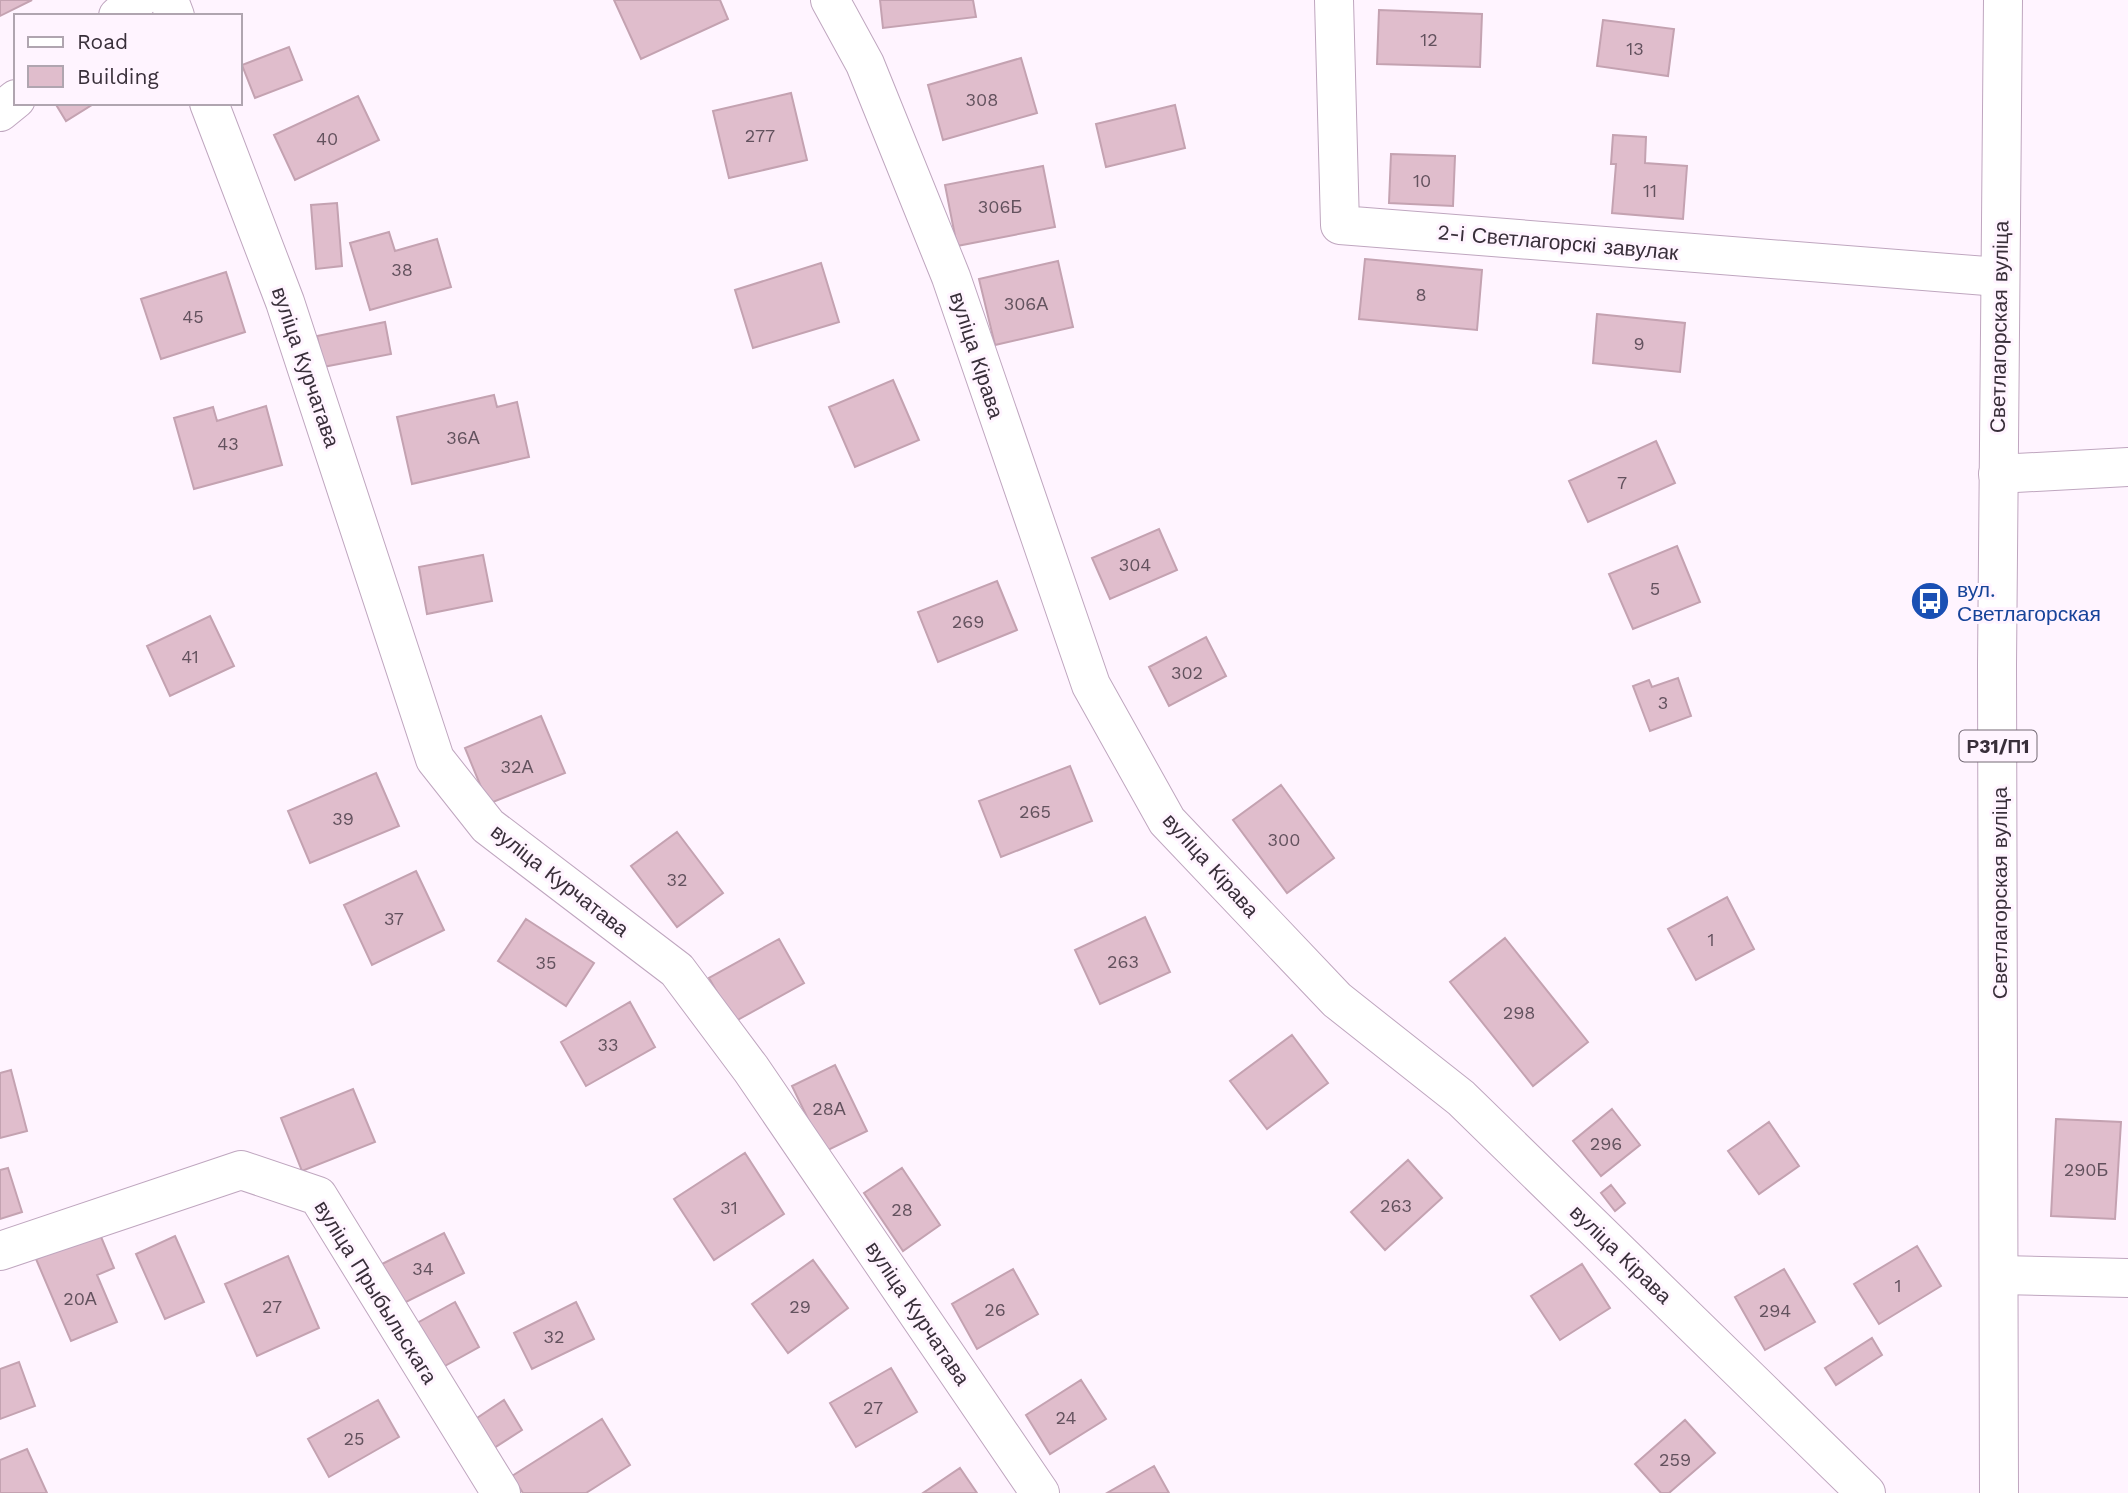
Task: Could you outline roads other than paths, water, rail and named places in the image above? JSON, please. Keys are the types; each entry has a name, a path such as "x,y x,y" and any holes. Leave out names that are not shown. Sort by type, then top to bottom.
{"street":[{"path":"120,14 138,0"},
{"name":"вуліца Кірава","path":"830,0 865,64 951,277 1091,685 1167,821 1337,1000 1461,1098 1866,1493"},
{"name":"2-і Светлагорскі завулак","path":"1334,0 1340,225 1999,277"},
{"name":"Светлагорская вуліца","path":"1999,1493 1998,474 2003,0"},
{"name":"вуліца Курчатава","path":"210,105 285,302 435,759 488,826 677,970 751,1069 1040,1493"},
{"path":"1998,474 2128,467"},
{"name":"вуліца Прыбыльскага","path":"0,1251 241,1170 318,1196 501,1493"},
{"path":"2000,1275 2128,1278"}],"place":[{"name":"вул. Светлагорская","path":"1930,601"}]}
